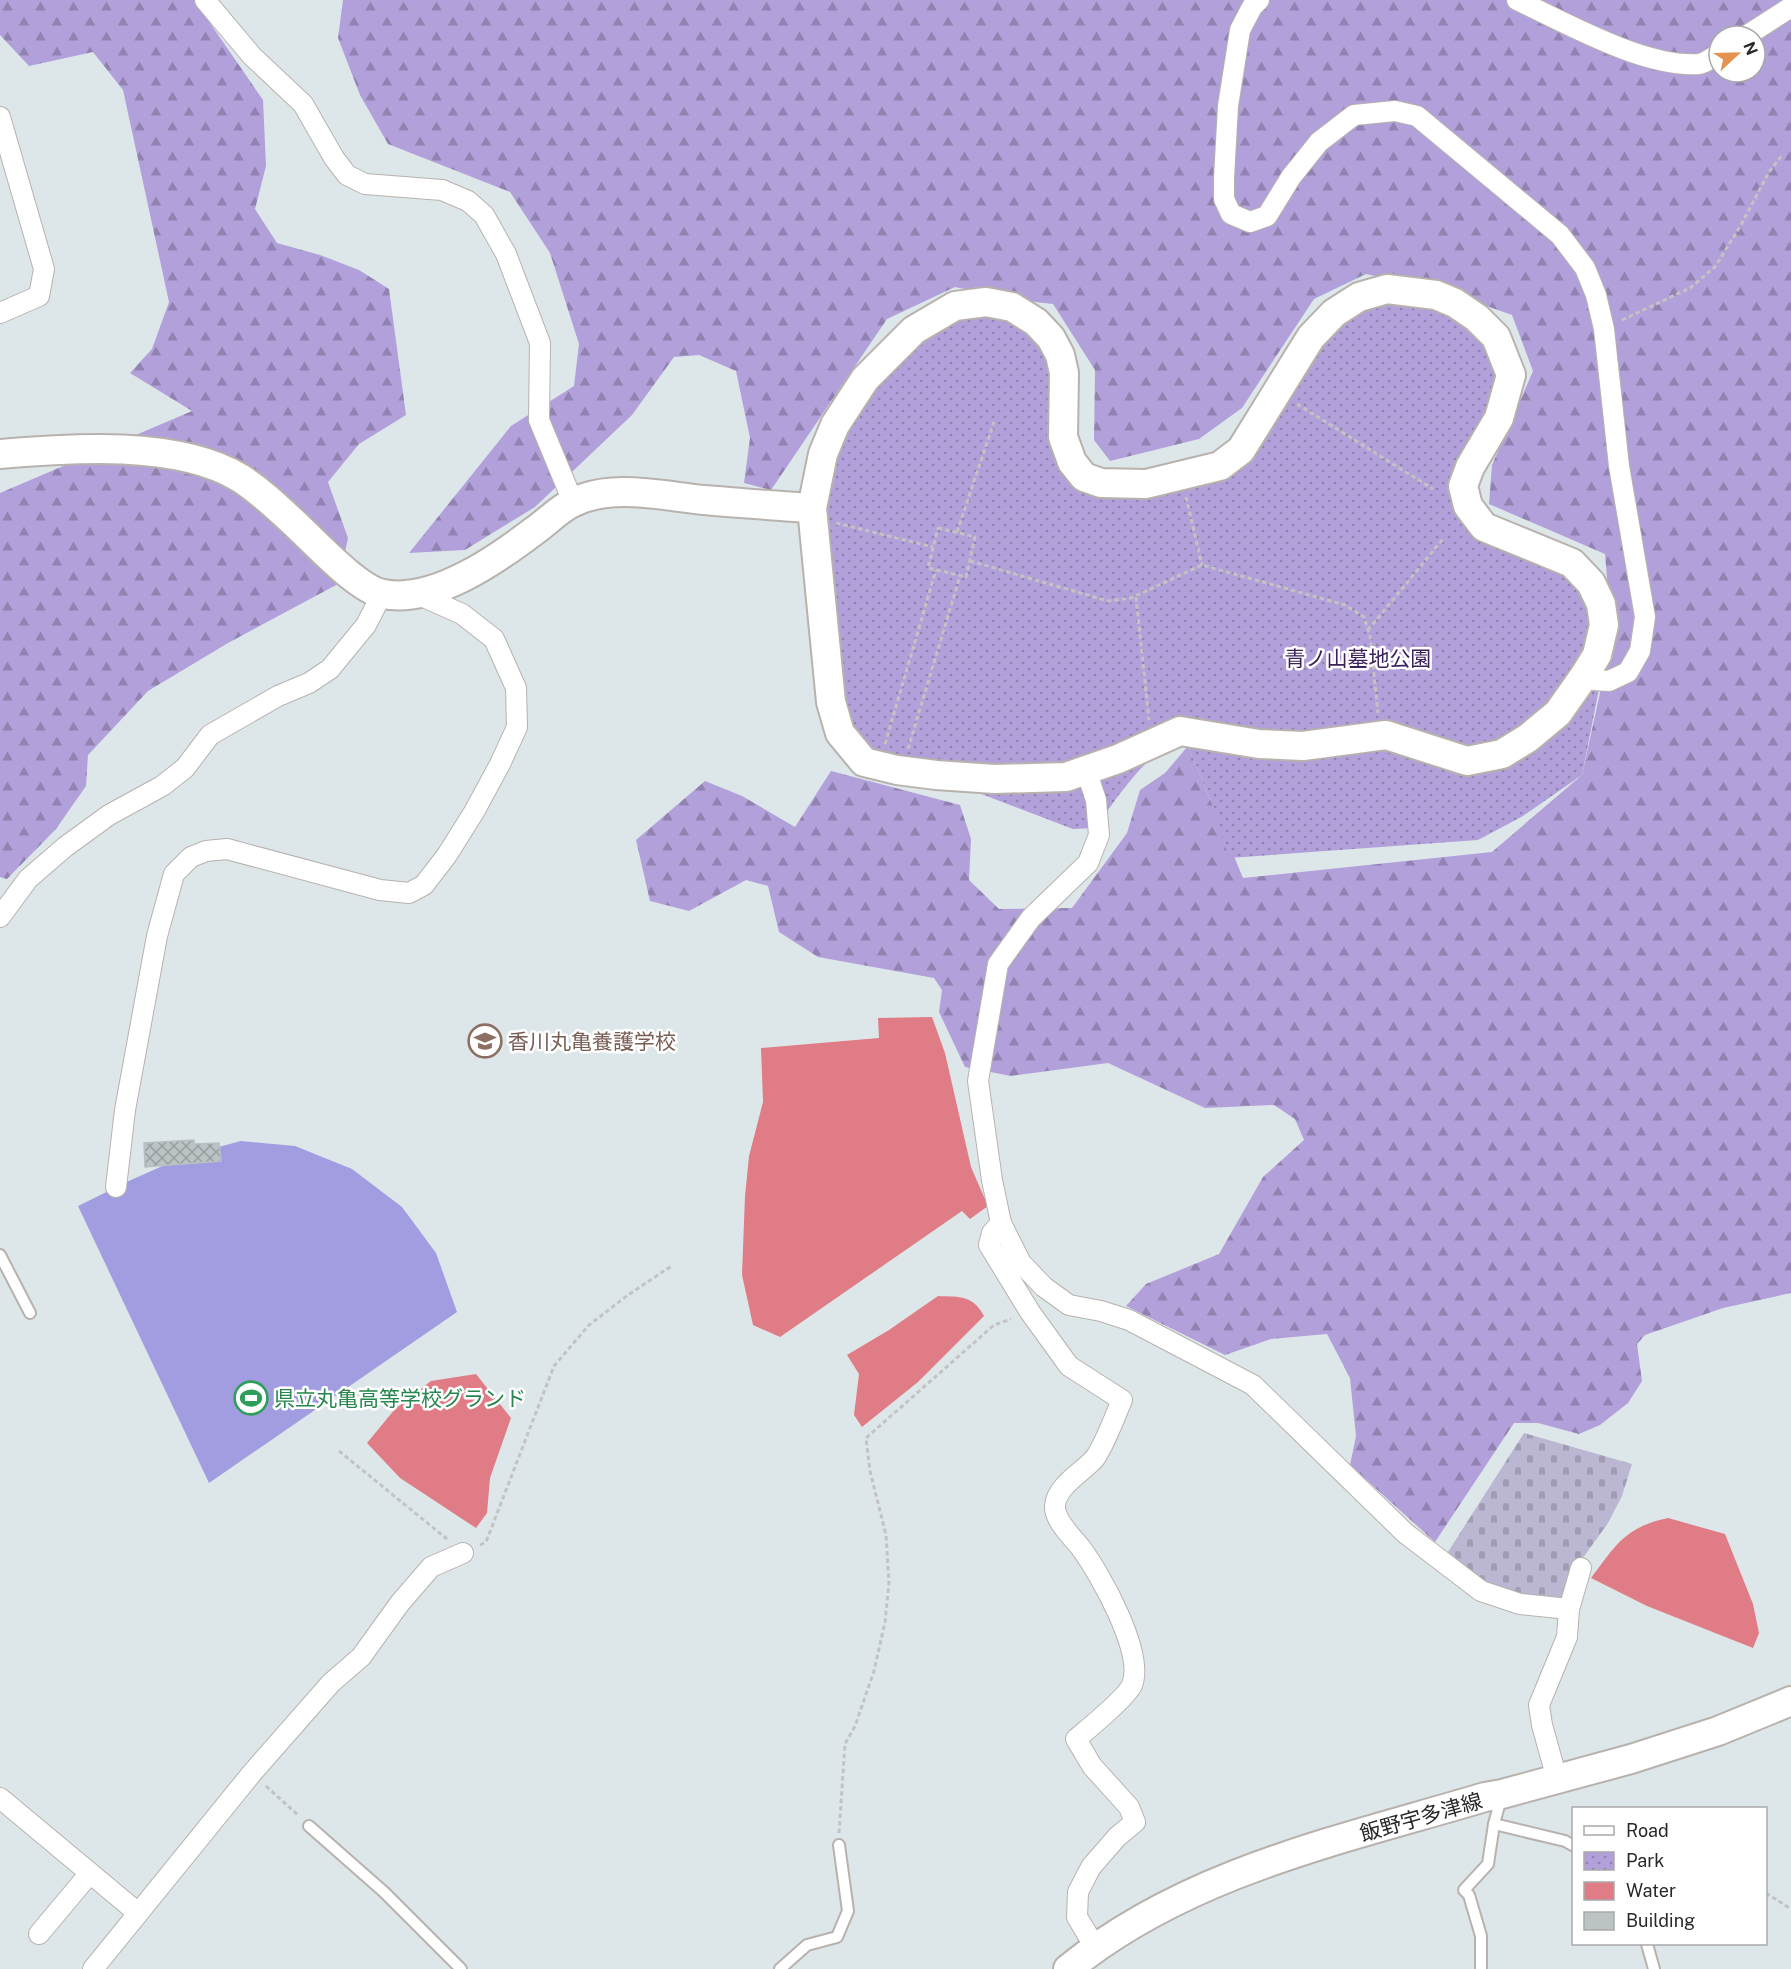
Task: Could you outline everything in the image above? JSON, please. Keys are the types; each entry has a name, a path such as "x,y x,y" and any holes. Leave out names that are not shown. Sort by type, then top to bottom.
{"street":[{"path":"205,0 252,56 303,105 334,158 347,175 365,184 442,190 468,201 484,215 506,255 540,343 539,420 573,502"},
{"path":"1259,0 1252,6 1240,30 1228,106 1224,199 1231,214 1251,222 1267,216 1291,177 1319,142 1354,115 1395,111 1417,116 1560,235 1585,268 1596,295 1604,329 1618,466 1645,617 1640,651 1628,672 1610,681 1593,680 1584,676"},
{"path":"1517,0 1636,55 1701,64 1707,60"},
{"path":"1765,24 1791,7"},
{"path":"0,117 44,268 39,296 0,313"},
{"path":"1387,290 1436,295 1455,303 1477,318 1496,337 1511,375 1499,418 1470,467 1463,486 1468,506 1484,527 1572,563 1591,583 1601,604 1604,625 1597,655 1558,712 1528,738 1502,754 1467,761 1386,735 1303,747 1259,744 1180,731 1066,777 995,778 936,775 864,762 840,733 831,702 813,512 823,454 835,425 865,379 914,330 955,306 986,302 1012,307 1036,322 1051,338 1060,355 1064,373 1063,437 1072,462 1084,477 1101,483 1146,484 1220,466 1241,450 1277,392 1311,337 1334,313 1359,297 1387,290"},
{"path":"0,454 70,449 130,449 197,460 239,478 278,508 353,579 382,594 417,594 443,587 520,542 573,502 599,493 626,492 813,512"},
{"path":"0,917 28,879 65,847 109,814 162,786 185,768 210,735 278,696 309,683 330,669 366,625 382,594"},
{"path":"116,1187 125,1110 155,948 174,874 191,857 206,851 227,849 380,890 409,893 424,885 447,855 500,764 517,727 516,688 494,639 462,614 417,594"},
{"path":"1086,770 1096,800 1099,835 1088,864 1031,918 998,964 978,1081 992,1180 1001,1223 1021,1263 1044,1287 1069,1305 1101,1311 1129,1320 1252,1385 1405,1533 1481,1591 1520,1604 1569,1609"},
{"path":"1001,1223 992,1233 989,1245 1030,1312 1069,1366 1122,1400 1096,1457 1058,1494 1055,1507 1058,1518 1094,1566 1127,1634 1134,1659 1132,1685 1112,1708 1076,1739 1092,1766 1129,1807 1135,1822 1117,1837 1091,1867 1078,1892 1077,1917 1095,1947"},
{"path":"93,1969 252,1773 331,1683 361,1657 400,1603 431,1567 463,1553"},
{"path":"1557,1779 1542,1725 1539,1705 1567,1637 1569,1609 1581,1568"},
{"name":"飯野宇多津線","path":"1068,1969 1095,1947 1146,1915 1242,1872 1281,1858 1485,1797 1631,1759 1718,1731 1791,1701"},
{"path":"0,1798 138,1913"},
{"path":"39,1934 90,1873"}],"lane":[{"path":"0,1255 30,1313"},
{"path":"1481,1969 1481,1936 1469,1895 1464,1890 1488,1864 1494,1824 1502,1794"},
{"path":"1494,1824 1565,1841 1572,1845"},
{"path":"309,1826 384,1892 461,1969"},
{"path":"780,1969 807,1945 837,1937 848,1911 838,1845"},
{"path":"1647,1945 1654,1969"}],"path":[{"path":"1604,329 1690,288 1715,267 1741,225 1769,172 1783,154"},
{"path":"1277,392 1432,489"},
{"path":"957,532 994,422"},
{"path":"1180,475 1202,566"},
{"path":"813,512 933,547"},
{"path":"938,528 957,532 975,537 966,577 928,568 938,528"},
{"path":"1368,630 1443,539"},
{"path":"969,561 1108,601 1136,597 1202,566 1345,605 1364,617 1368,630 1380,736"},
{"path":"890,768 936,570"},
{"path":"890,768 960,576"},
{"path":"1136,597 1152,744"},
{"path":"339,1451 463,1553 486,1542 554,1366 589,1325 628,1295 673,1266"},
{"path":"838,1845 845,1744 855,1726 874,1671 885,1622 889,1583 886,1535 870,1471 866,1438 994,1325 1030,1312"},
{"path":"252,1773 309,1826"},
{"path":"1767,1894 1791,1909"}],"green space":[{"path":"0,0 194,0 263,100 266,166 255,209 277,243 320,255 359,270 389,289 406,415 359,444 328,482 348,538 338,584 228,643 148,691 88,755 86,786 56,829 7,879 0,877 0,493 192,411 130,373 152,349 169,302 123,90 93,52 29,66 0,35"},
{"path":"343,0 1791,0 1791,1293 1723,1308 1645,1335 1637,1344 1642,1381 1628,1403 1600,1425 1579,1434 1538,1423 1514,1423 1435,1542 1350,1465 1356,1436 1350,1378 1327,1334 1271,1339 1225,1355 1126,1306 1146,1284 1219,1254 1263,1177 1304,1140 1295,1119 1274,1105 1205,1108 1108,1063 1011,1076 965,1067 939,1012 942,990 934,978 818,957 779,932 768,886 746,880 689,911 650,901 636,840 705,781 742,796 795,827 831,771 960,805 971,839 969,880 999,909 1072,908 1127,833 1140,790 1165,773 1188,746 1243,878 1492,852 1582,775 1612,638 1605,554 1489,504 1492,465 1533,371 1512,315 1444,291 1366,274 1314,299 1242,408 1199,439 1110,461 1094,440 1095,370 1053,304 1017,300 955,287 887,319 771,490 744,483 750,438 736,371 699,355 674,357 632,415 535,507 465,550 409,553 511,426 574,386 579,344 550,253 510,192 388,144 360,95 338,38"},
{"name":"青ノ山墓地公園","path":"1402,282 1510,340 1475,474 1480,511 1582,564 1603,669 1582,775 1523,816 1478,840 1229,858 1213,806 1188,746 1175,744 1153,757 1120,793 1095,828 1073,829 963,787 850,759 802,545 800,488 812,447 914,319 1038,313 1089,469 1137,475 1223,454 1305,326"},
{"path":"1524,1433 1632,1464 1622,1496 1608,1523 1580,1562 1563,1599 1518,1595 1486,1586 1446,1555"}],"shaded area":[{"name":"県立丸亀高等学校グランド","path":"241,1141 295,1146 352,1169 402,1207 436,1253 457,1312 209,1483 78,1206 185,1156"}],"water":[{"path":"932,1017 945,1053 971,1167 988,1206 970,1219 962,1211 780,1337 753,1325 742,1275 749,1156 763,1102 761,1048 879,1038 878,1018"},
{"path":"938,1296 965,1298 975,1304 984,1316 918,1382 862,1427 854,1415 859,1374 847,1355 889,1330"},
{"path":"476,1374 511,1418 490,1478 487,1513 476,1528 400,1478 367,1443 395,1409 431,1381"},
{"path":"1668,1518 1725,1534 1753,1604 1759,1633 1753,1648 1647,1606 1591,1578 1615,1547 1631,1532"}],"building":[{"path":"194,1140 194,1144 219,1143 221,1161 145,1167 144,1143"}],"place":[{"name":"香川丸亀養護学校","path":"485,1041"},
{"name":"県立丸亀高等学校グランド","path":"251,1398"}]}
